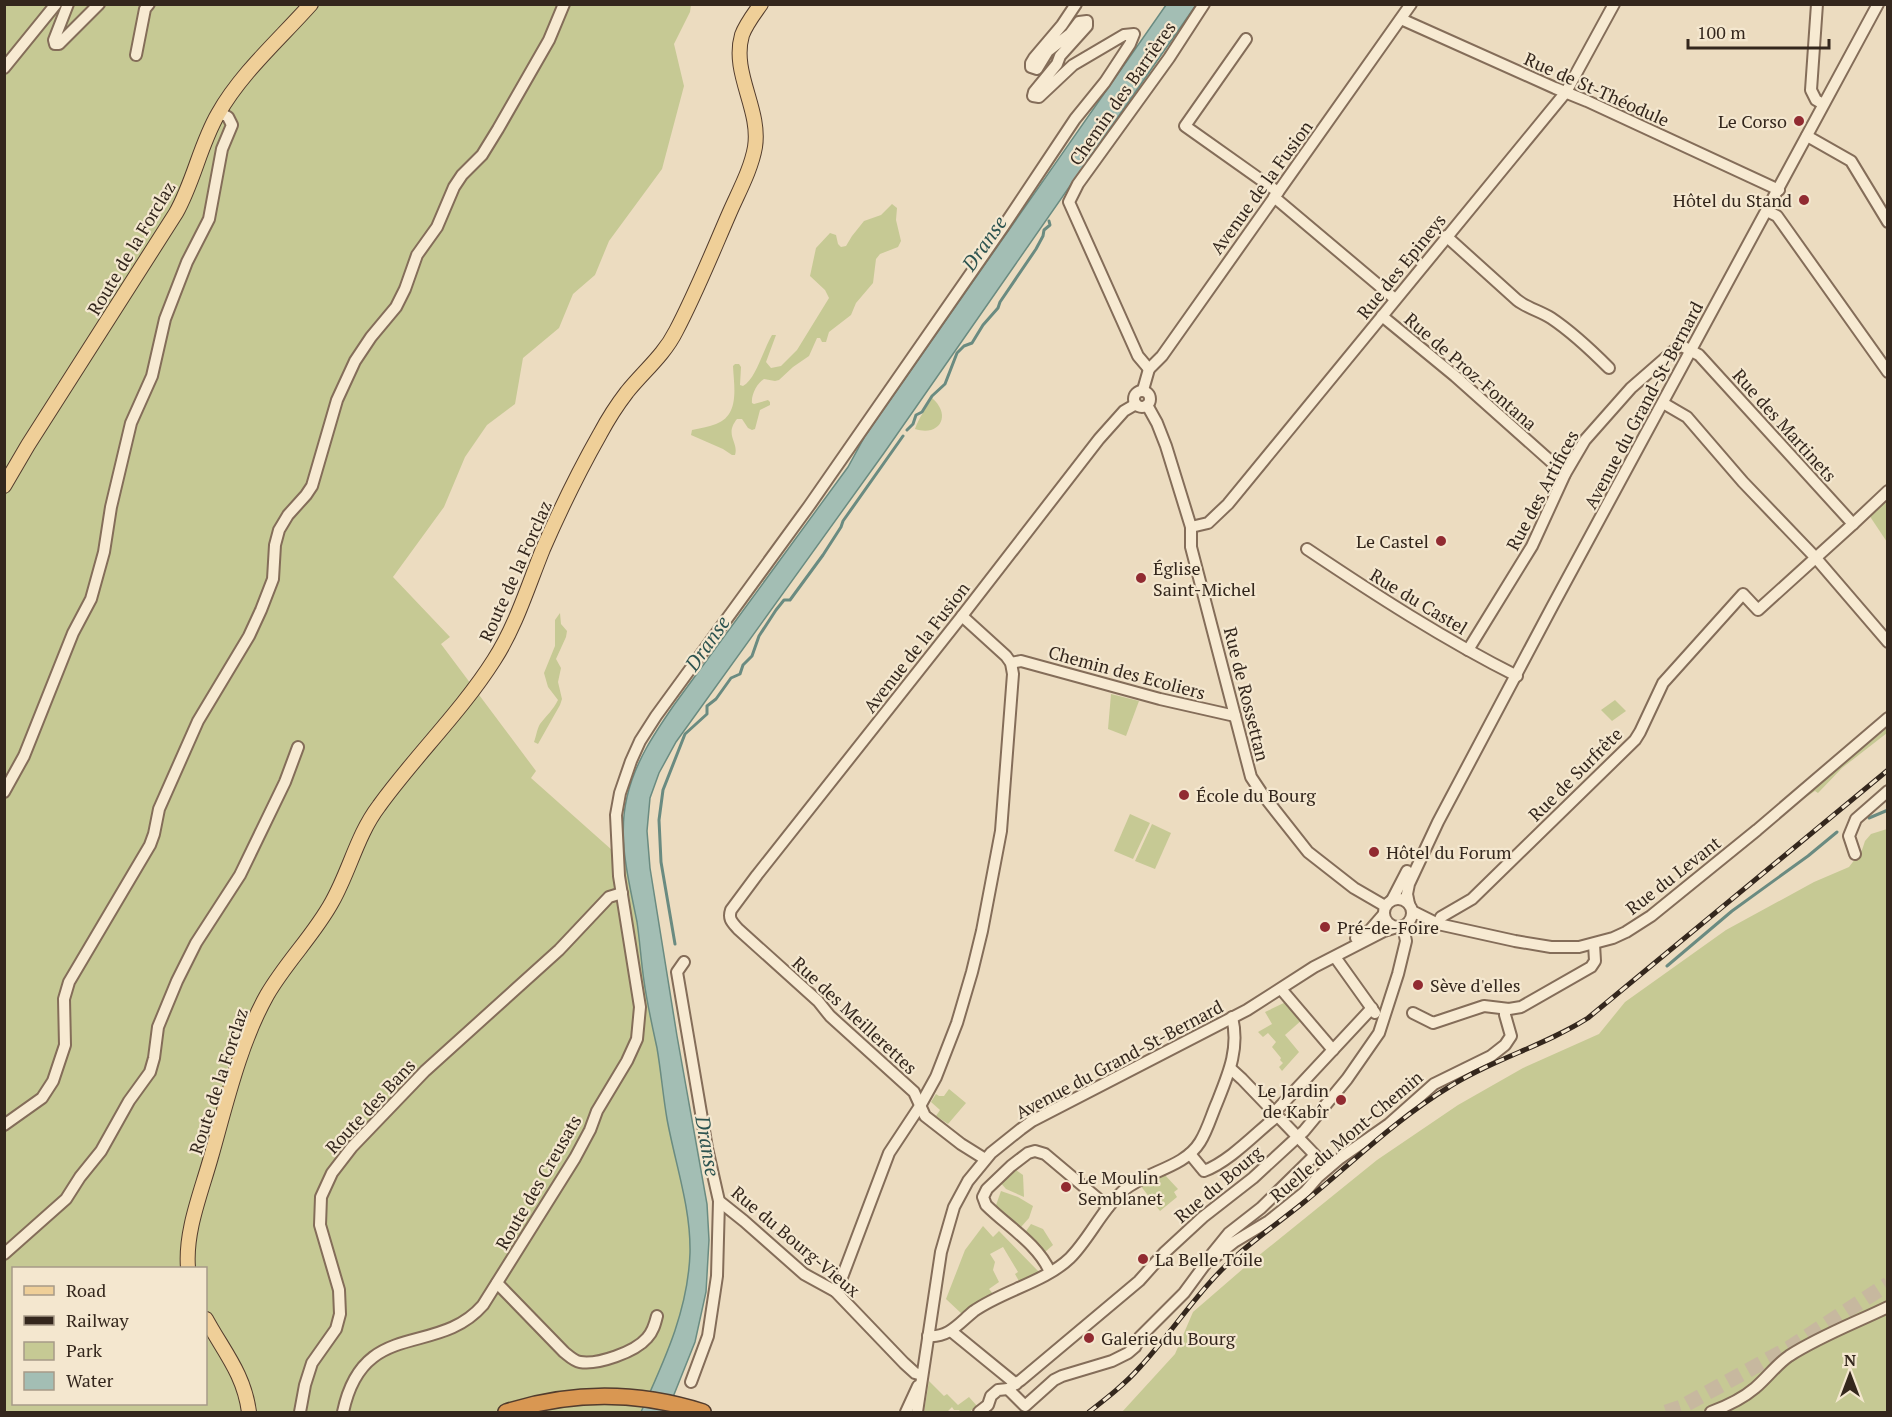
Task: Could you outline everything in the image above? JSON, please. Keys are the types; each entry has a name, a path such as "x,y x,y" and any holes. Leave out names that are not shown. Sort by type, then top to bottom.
{"highway":[{"path":"506,1413 532,1405 575,1397 604,1395 644,1398 703,1413"}],"main road":[{"name":"Route de la Forclaz","path":"4,486 176,213 189,188 219,112 237,87 311,4"},
{"name":"Route de la Forclaz","path":"188,1267 190,1233 199,1200 240,1060 264,1000 287,964 328,909 339,889 362,831 482,678 499,652 516,619 552,529 601,433 626,393 664,351 685,313 754,153 755,126 741,66 740,48 744,31 760,4"},
{"path":"207,1321 240,1377 245,1389 249,1413"}],"street":[{"path":"4,68 56,4"},
{"path":"68,4 54,40 55,44 59,44 99,4"},
{"path":"136,55 143,17 149,4"},
{"path":"4,1125 42,1098 53,1081 65,1045 64,999 69,982 150,845 159,809 198,721 258,617 272,583 277,534 288,515 312,486 337,400 352,366 367,342 396,307 417,255 436,227 456,184 482,155 498,129 549,40 564,4"},
{"name":"Route des Creusats","path":"343,1413 354,1378 372,1358 394,1345 451,1328 466,1321 483,1305 575,1158 597,1111 627,1061 637,1039 640,1023 639,994 622,893 617,850 617,811 626,774 640,741 809,506 1003,227 1075,119 1105,82 1130,44 1134,34 1124,35 1073,65 1039,97 1033,96 1057,64 1060,56 1088,26 1087,21 1079,22 1070,34 1048,51 1037,69 1031,67 1034,58 1062,25 1076,4"},
{"name":"Chemin des Barrières","path":"1149,369 1138,356 1069,202 1078,184 1169,58 1204,4"},
{"name":"Avenue de la Fusion","path":"729,916 757,875 1099,439 1124,411 1150,401 1147,392 1143,390 1149,369 1162,356 1411,4"},
{"name":"Rue des Epineys","path":"1191,527 1208,523 1228,504 1566,92 1614,4"},
{"path":"1817,4 1811,90 1816,100 1823,104"},
{"name":"Avenue du Grand-St-Bernard","path":"1410,908 1407,894 1408,884 1438,822 1878,4"},
{"name":"Rue de St-Théodule","path":"1401,19 1779,190"},
{"path":"1246,39 1185,126 1276,194 1395,299"},
{"path":"4,792 22,761 74,633 91,598 104,552 111,507 131,423 152,376 165,319 187,262 210,214 222,149 232,125 228,117 219,112"},
{"path":"1807,136 1851,161 1887,222"},
{"path":"1767,211 1777,216 1887,372"},
{"path":"1446,236 1517,300 1550,317 1574,335 1609,368"},
{"name":"Rue de Proz-Fontana","path":"1382,316 1455,376 1565,474"},
{"name":"Rue des Artifices","path":"1468,650 1532,546 1565,474 1585,440 1648,371 1678,347 1682,346 1692,350"},
{"name":"Rue des Martinets","path":"1692,350 1853,524"},
{"path":"1664,403 1687,417 1743,482 1815,557 1887,642"},
{"name":"Rue de Rossettan","path":"1141,405 1153,415 1166,446 1191,527 1191,547 1251,777 1303,848 1354,888 1387,907"},
{"path":"1815,557 1887,491"},
{"name":"Rue du Castel","path":"1307,549 1356,582 1468,650 1517,676"},
{"name":"Rue de Surfrête","path":"1437,924 1441,917 1472,899 1635,740 1663,683 1743,594 1758,610 1815,557"},
{"path":"835,1291 889,1153 936,1077 957,1023 982,931 1001,831 1013,674 1011,663 962,616"},
{"name":"Chemin des Ecoliers","path":"1011,663 1029,662 1160,699 1234,716"},
{"name":"Rue du Levant","path":"1402,926 1437,924 1551,947 1579,947 1626,932 1651,916 1756,830 1887,718"},
{"path":"4,1254 66,1199 101,1151 127,1104 150,1072 158,1027 177,981 194,947 240,875 285,782 298,747"},
{"path":"1855,854 1849,836 1856,819 1887,790"},
{"name":"Avenue du Grand-St-Bernard","path":"917,1413 941,1252 950,1218 963,1190 985,1159 1032,1121 1232,1017 1281,989 1314,967 1335,949 1370,930 1387,907 1438,822"},
{"name":"Route des Bans","path":"300,1413 306,1379 312,1363 336,1329 340,1314 339,1290 320,1225 321,1197 332,1173 352,1147 425,1071 558,951 609,897 622,893"},
{"path":"1402,899 1410,908 1412,917 1402,926 1388,924 1387,907 1402,899"},
{"name":"Rue du Levant","path":"1410,908 1437,924"},
{"name":"Rue des Meillerettes","path":"729,916 738,928 818,1001 830,1016 914,1092 925,1116 985,1159"},
{"name":"Avenue du Grand-St-Bernard","path":"1314,967 1384,931 1402,926"},
{"name":"Rue du Bourg","path":"979,1413 988,1405 991,1396 999,1390 1012,1387 1138,1281 1187,1231 1253,1178 1298,1137 1347,1080 1377,1037 1398,974 1406,941 1402,926"},
{"path":"1413,1013 1433,1023 1484,1006 1505,1009 1521,1008 1591,968 1595,961 1594,944"},
{"path":"1335,957 1381,1024"},
{"name":"Rue du Bourg-Vieux","path":"684,962 677,972 707,1148 719,1201 804,1274 835,1291 921,1378"},
{"path":"1281,989 1333,1050"},
{"path":"1190,1154 1204,1171 1231,1154 1275,1114 1372,1008"},
{"name":"Ruelle du Mont-Chemin","path":"1209,1259 1269,1221 1305,1192 1332,1165 1389,1124 1434,1084 1496,1053 1511,1036 1504,1015 1505,1009"},
{"path":"928,1336 937,1337 951,1331 986,1304 1056,1269 1072,1255 1122,1192 1138,1179 1190,1154 1200,1142 1208,1125 1230,1069 1235,1040 1232,1017"},
{"path":"1230,1069 1298,1137"},
{"name":"Ruelle du Mont-Chemin","path":"1012,1387 1025,1406 1062,1376 1112,1362 1128,1353 1140,1337 1184,1293 1229,1233 1261,1208 1315,1155 1298,1137"},
{"path":"1050,1272 1036,1251 986,1205 984,1194 1011,1166 1028,1153 1035,1151 1045,1154 1108,1207"},
{"path":"691,1382 708,1336 717,1276 719,1201"},
{"path":"497,1283 559,1348 581,1362 607,1359 635,1347 647,1339 657,1316"},
{"path":"1711,1413 1748,1393 1794,1353 1887,1307"},
{"path":"951,1331 1012,1387"},
{"name":"Avenue du Grand-St-Bernard","path":"906,1413 921,1378"}],"green space":[{"path":"4,5 691,5 690,12 674,44 684,86 662,169 609,241 595,275 573,294 559,328 523,358 515,404 487,425 465,457 444,507 393,577 450,637 441,644 536,771 531,778 640,875 697,1254 659,1412 5,1412"},
{"path":"892,204 897,208 896,220 901,241 898,247 880,254 876,259 873,283 856,303 851,315 829,332 826,342 817,338 809,356 779,380 764,379 759,383 752,403 768,400 770,405 760,410 755,429 748,428 742,419 737,419 732,430 735,455 691,435 692,430 716,424 729,414 734,400 733,366 735,364 741,367 740,385 743,386 756,371 772,335 776,335 766,362 771,368 781,366 797,350 829,298 825,290 810,276 816,248 830,233 836,235 841,247 846,246 864,221 881,215"},
{"path":"932,398 941,411 940,423 931,430 915,429 921,417"},
{"path":"1887,498 1887,542 1869,515"},
{"path":"560,613 561,624 567,631 556,659 561,668 558,682 562,699 538,744 534,742 539,726 558,700 548,687 544,673 555,646 555,620"},
{"path":"1111,694 1139,701 1126,736 1108,729"},
{"path":"1615,700 1626,711 1612,721 1601,710"},
{"path":"1887,728 1887,733 1842,768 1818,793 1815,791 1793,806"},
{"path":"1130,814 1150,823 1133,859 1114,851"},
{"path":"1152,824 1171,833 1155,869 1135,861"},
{"path":"1887,829 1887,1412 1122,1412 1175,1354 1193,1312 1377,1160 1458,1105 1523,1068 1599,1034 1625,1002 1726,930 1814,882 1849,867 1871,834"},
{"path":"1288,1001 1303,1019 1285,1035 1299,1052 1282,1071 1279,1067 1283,1063 1281,1058 1272,1047 1276,1042 1268,1033 1263,1037 1258,1032 1272,1024 1265,1012"},
{"path":"949,1089 966,1103 948,1124 936,1116 940,1110 931,1102 936,1094 944,1096"},
{"path":"1013,1168 1023,1175 1024,1197 1006,1189 999,1181"},
{"path":"1163,1173 1178,1189 1174,1192 1177,1197 1160,1211 1140,1185"},
{"path":"1001,1191 1033,1206 1029,1218 1021,1227 995,1208"},
{"path":"1031,1224 1043,1229 1053,1245 1045,1252 1024,1234"},
{"path":"983,1226 993,1237 999,1231 1040,1273 1020,1283 1015,1274 1018,1272 1003,1247 990,1254 995,1262 993,1270 999,1282 989,1289 994,1295 963,1315 946,1299 965,1250"},
{"path":"929,1381 944,1396 947,1394 958,1405 969,1397 977,1406 969,1412 954,1410 952,1407 947,1412 924,1412"}],"water":[{"name":"Dranse","path":"1166,5 1196,5 884,453 676,742 659,773 650,798 647,831 650,868 707,1204 709,1240 706,1292 695,1342 667,1412 641,1412 666,1355 680,1315 688,1274 690,1236 667,1119 657,1048 645,989 637,922 625,860 623,828 630,784 652,738 674,705 848,467 865,436"}],"waterway":[{"path":"907,430 913,424 916,415 922,412 932,396 945,384 957,353 964,346 972,343 983,325 998,308 1036,249 1044,230 1050,225 1049,221"},
{"path":"675,944 661,862 659,820 663,790 685,734 707,714 707,706 716,699 731,678 740,674 743,665 752,656 759,636 776,610 784,600 790,600 823,555 843,521 903,436"},
{"path":"1869,818 1888,810"},
{"path":"1667,966 1732,911 1837,832"}],"tunnel":[{"path":"1666,1412 1681,1407 1789,1348 1888,1284"}],"railway":[{"path":"1089,1412 1116,1391 1134,1373 1201,1292 1228,1264 1392,1127 1466,1077 1554,1037 1588,1018 1888,770"}],"place":[{"name":"Le Corso","path":"1799,121"},
{"name":"Hôtel du Stand","path":"1804,200"},
{"name":"Le Castel","path":"1441,541"},
{"name":"Église Saint-Michel","path":"1141,578"},
{"name":"École du Bourg","path":"1184,795"},
{"name":"Hôtel du Forum","path":"1374,852"},
{"name":"Pré-de-Foire","path":"1325,927"},
{"name":"Sève d'elles","path":"1418,985"},
{"name":"Le Jardin de Kabîr","path":"1341,1100"},
{"name":"Le Moulin Semblanet","path":"1066,1187"},
{"name":"La Belle Toile","path":"1143,1259"},
{"name":"Galerie du Bourg","path":"1089,1338"}]}
